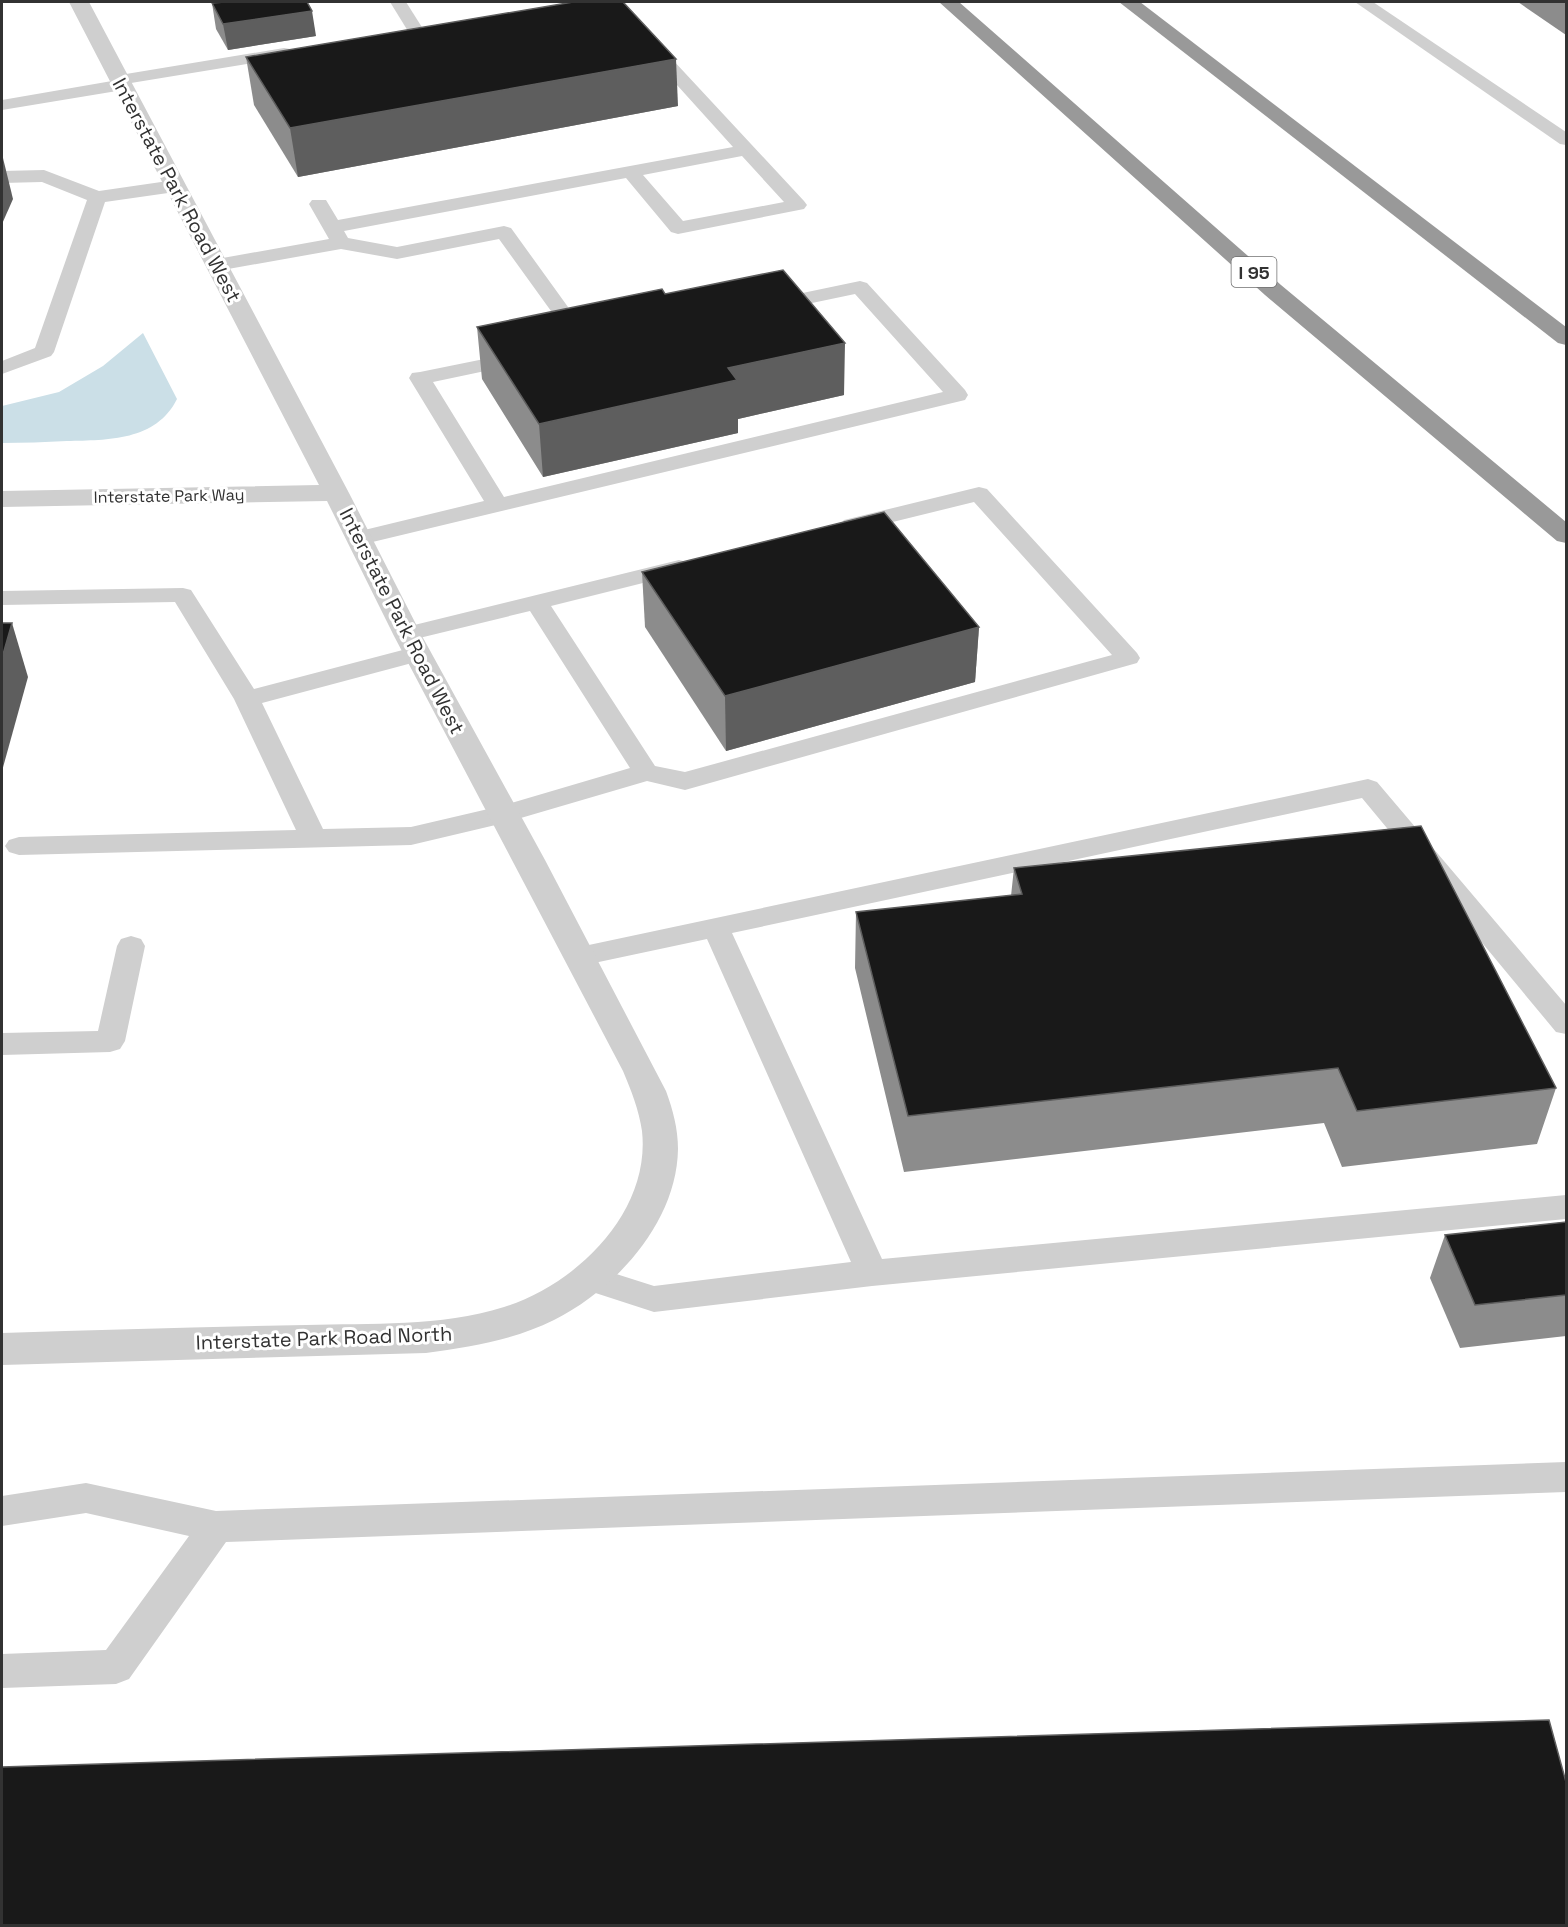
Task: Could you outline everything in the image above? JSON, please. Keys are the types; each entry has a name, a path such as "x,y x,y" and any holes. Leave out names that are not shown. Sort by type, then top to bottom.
{"highway":[{"name":"I 95","path":"948,2 1273,290 1566,535"},
{"path":"1129,2 1566,338"}],"street":[{"name":"Interstate Park Road West","path":"79,2 360,538 412,644 580,956 646,1086 658,1119 661,1150 656,1184 643,1216 621,1247"},
{"name":"Interstate Park Way","path":"2,500 336,493"},
{"name":"Interstate Park Road North","path":"2,1349 426,1337 472,1331 516,1319 557,1300 588,1278 621,1247"}],"lane":[{"path":"394,36 423,31 398,2"},
{"path":"603,2 747,150 797,205 678,228 631,172"},
{"path":"1363,2 1566,140"},
{"path":"2,105 303,50"},
{"path":"217,265 337,235 631,172 747,150"},
{"path":"2,177 44,176 97,197 175,186"},
{"path":"2,368 44,352 97,197"},
{"path":"319,204 337,235 398,253 504,232 558,308"},
{"path":"360,538 957,395 860,287 744,311"},
{"path":"497,504 420,378 536,354"},
{"path":"20,846 411,836 504,814 646,772 685,781 1128,658 980,494 832,530"},
{"path":"247,699 536,602 706,560"},
{"path":"2,598 183,595 247,699 314,839"},
{"path":"536,602 646,772"},
{"path":"580,956 1368,788 1566,1024"},
{"path":"716,928 872,1273"},
{"path":"2,1044 110,1041 131,946"},
{"path":"588,1278 654,1299 872,1273 1566,1207"},
{"path":"2,1511 86,1498 216,1527 1566,1477"},
{"path":"2,1671 116,1667 216,1527"}],"shaded area":[{"path":"143,333 177,399 168,413 157,423 130,435 114,438 2,443 2,406 59,392 103,366"}],"building":[{"path":"307,2 312,11 223,24 212,3"},
{"path":"573,2 623,2 676,59 290,128 246,57"},
{"path":"783,270 845,343 728,368 737,380 539,424 477,327 662,289 665,294"},
{"path":"884,512 979,627 725,696 642,572"},
{"path":"2,623 12,623 2,658"},
{"path":"1421,826 1556,1088 1357,1111 1338,1068 908,1116 856,912 1022,894 1014,868"},
{"path":"1566,1222 1566,1295 1475,1305 1445,1235"},
{"path":"1549,1720 1566,1782 1566,1926 2,1926 2,1767"}]}
